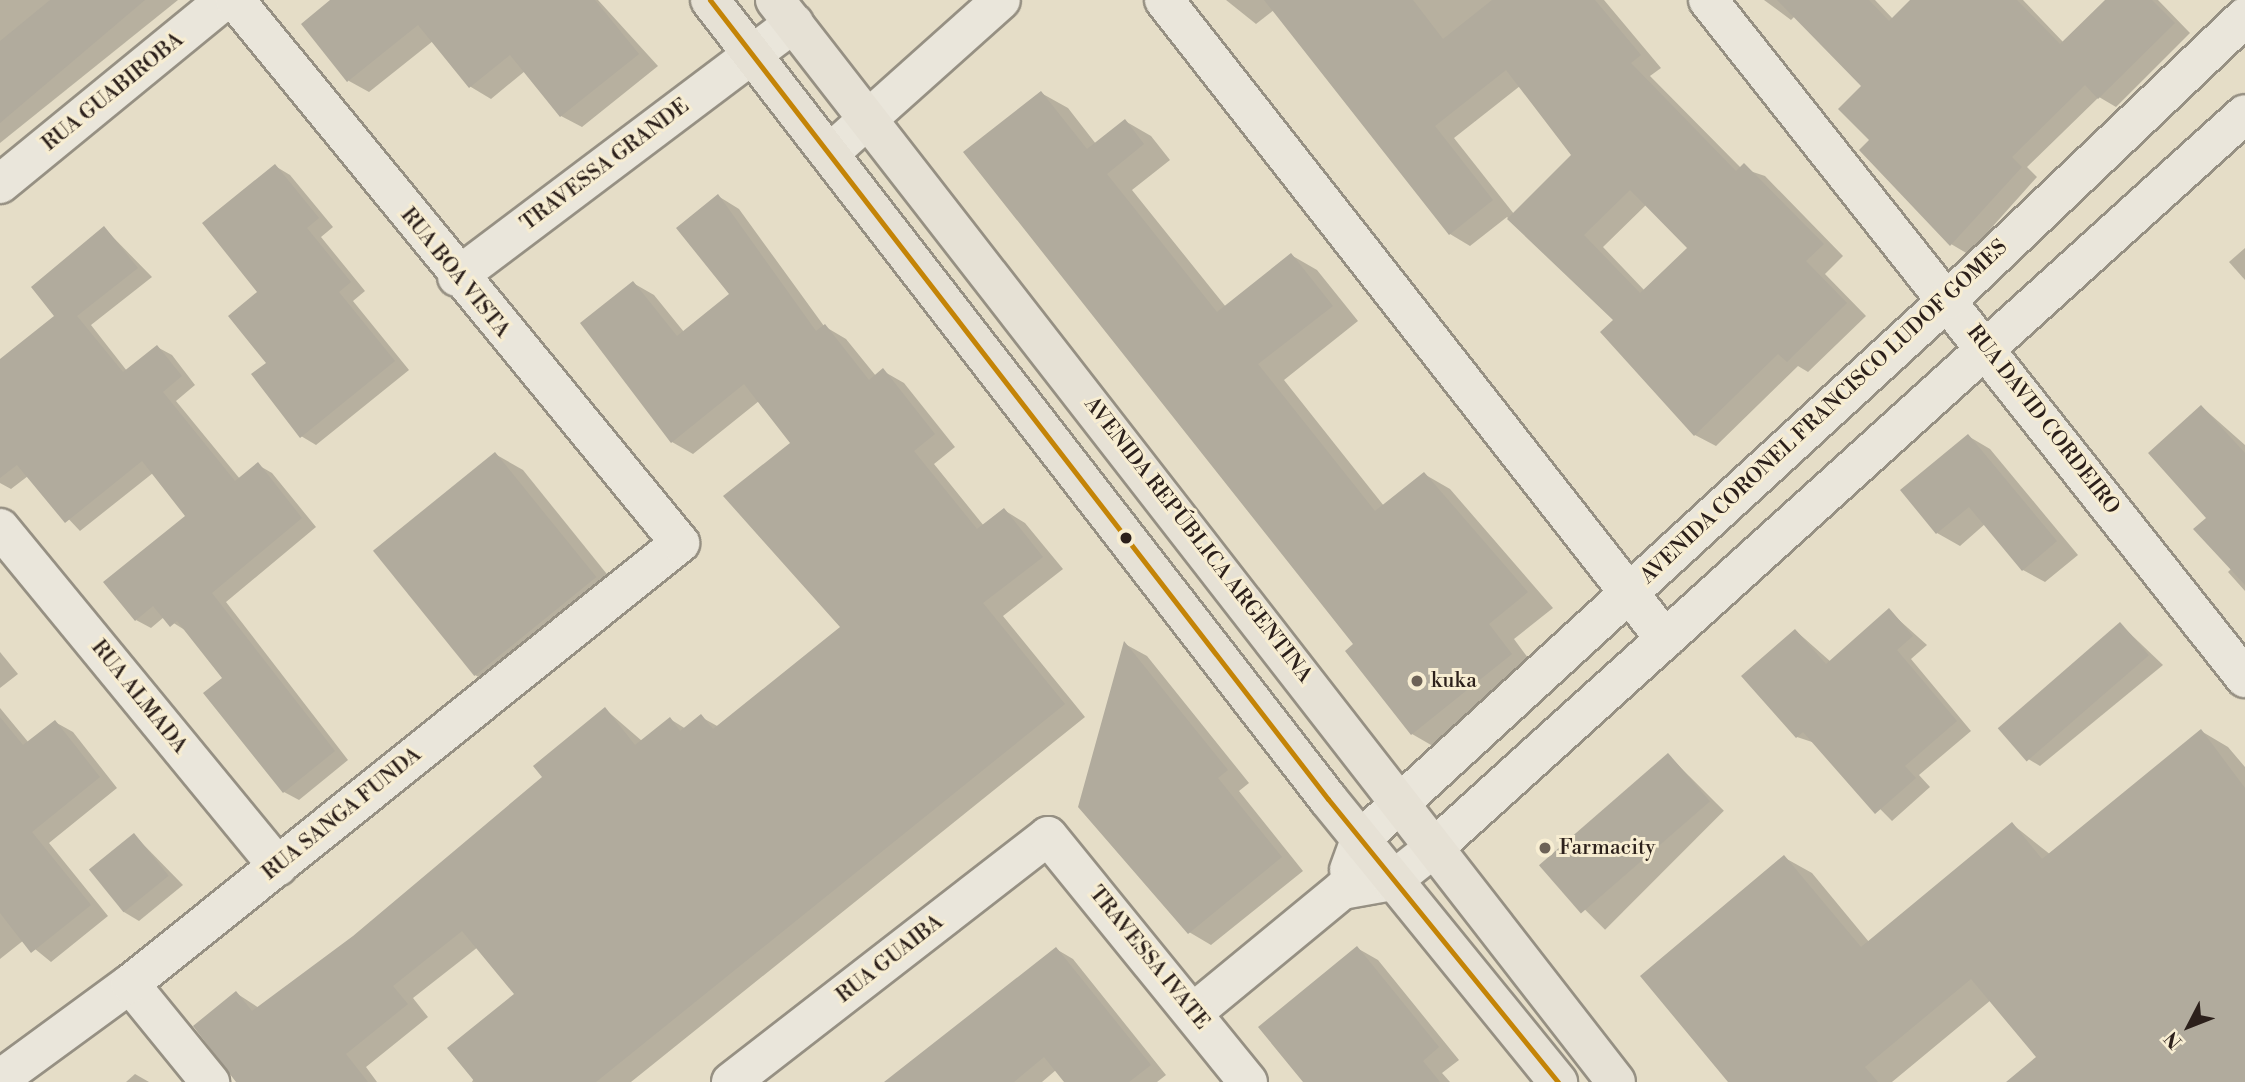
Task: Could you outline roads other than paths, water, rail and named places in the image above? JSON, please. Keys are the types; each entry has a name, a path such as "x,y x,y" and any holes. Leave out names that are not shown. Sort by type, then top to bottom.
{"main road":[{"path":"710,0 1392,881 1558,1082"},
{"name":"AVENIDA REPÚBLICA ARGENTINA","path":"785,12 871,118 1616,1082"}],"street":[{"name":"RUA GUABIROBA","path":"0,184 225,0"},
{"name":"RUA BOA VISTA","path":"235,0 457,277 680,543"},
{"path":"830,153 1000,0"},
{"path":"1164,0 1665,639"},
{"name":"RUA DAVID CORDEIRO","path":"1708,0 1949,299 2245,678"},
{"name":"TRAVESSA GRANDE","path":"457,277 752,53 785,12"},
{"name":"AVENIDA CORONEL FRANCISCO LUDOF GOMES","path":"1360,840 1949,299 2245,17"},
{"path":"1194,1012 1342,890 1392,881 1435,847 2245,114"},
{"name":"RUA ALMADA","path":"0,528 278,866"},
{"name":"RUA SANGA FUNDA","path":"0,1079 130,984 680,543"},
{"name":"TRAVESSA IVATE","path":"1048,836 1194,1012 1248,1082"},
{"name":"RUA GUAIBA","path":"731,1082 1048,836"},
{"path":"1342,890 1360,840"},
{"path":"130,984 210,1082"}],"place":[{"name":"kuka","path":"1417,681"},
{"name":"Farmacity","path":"1545,848"}]}
